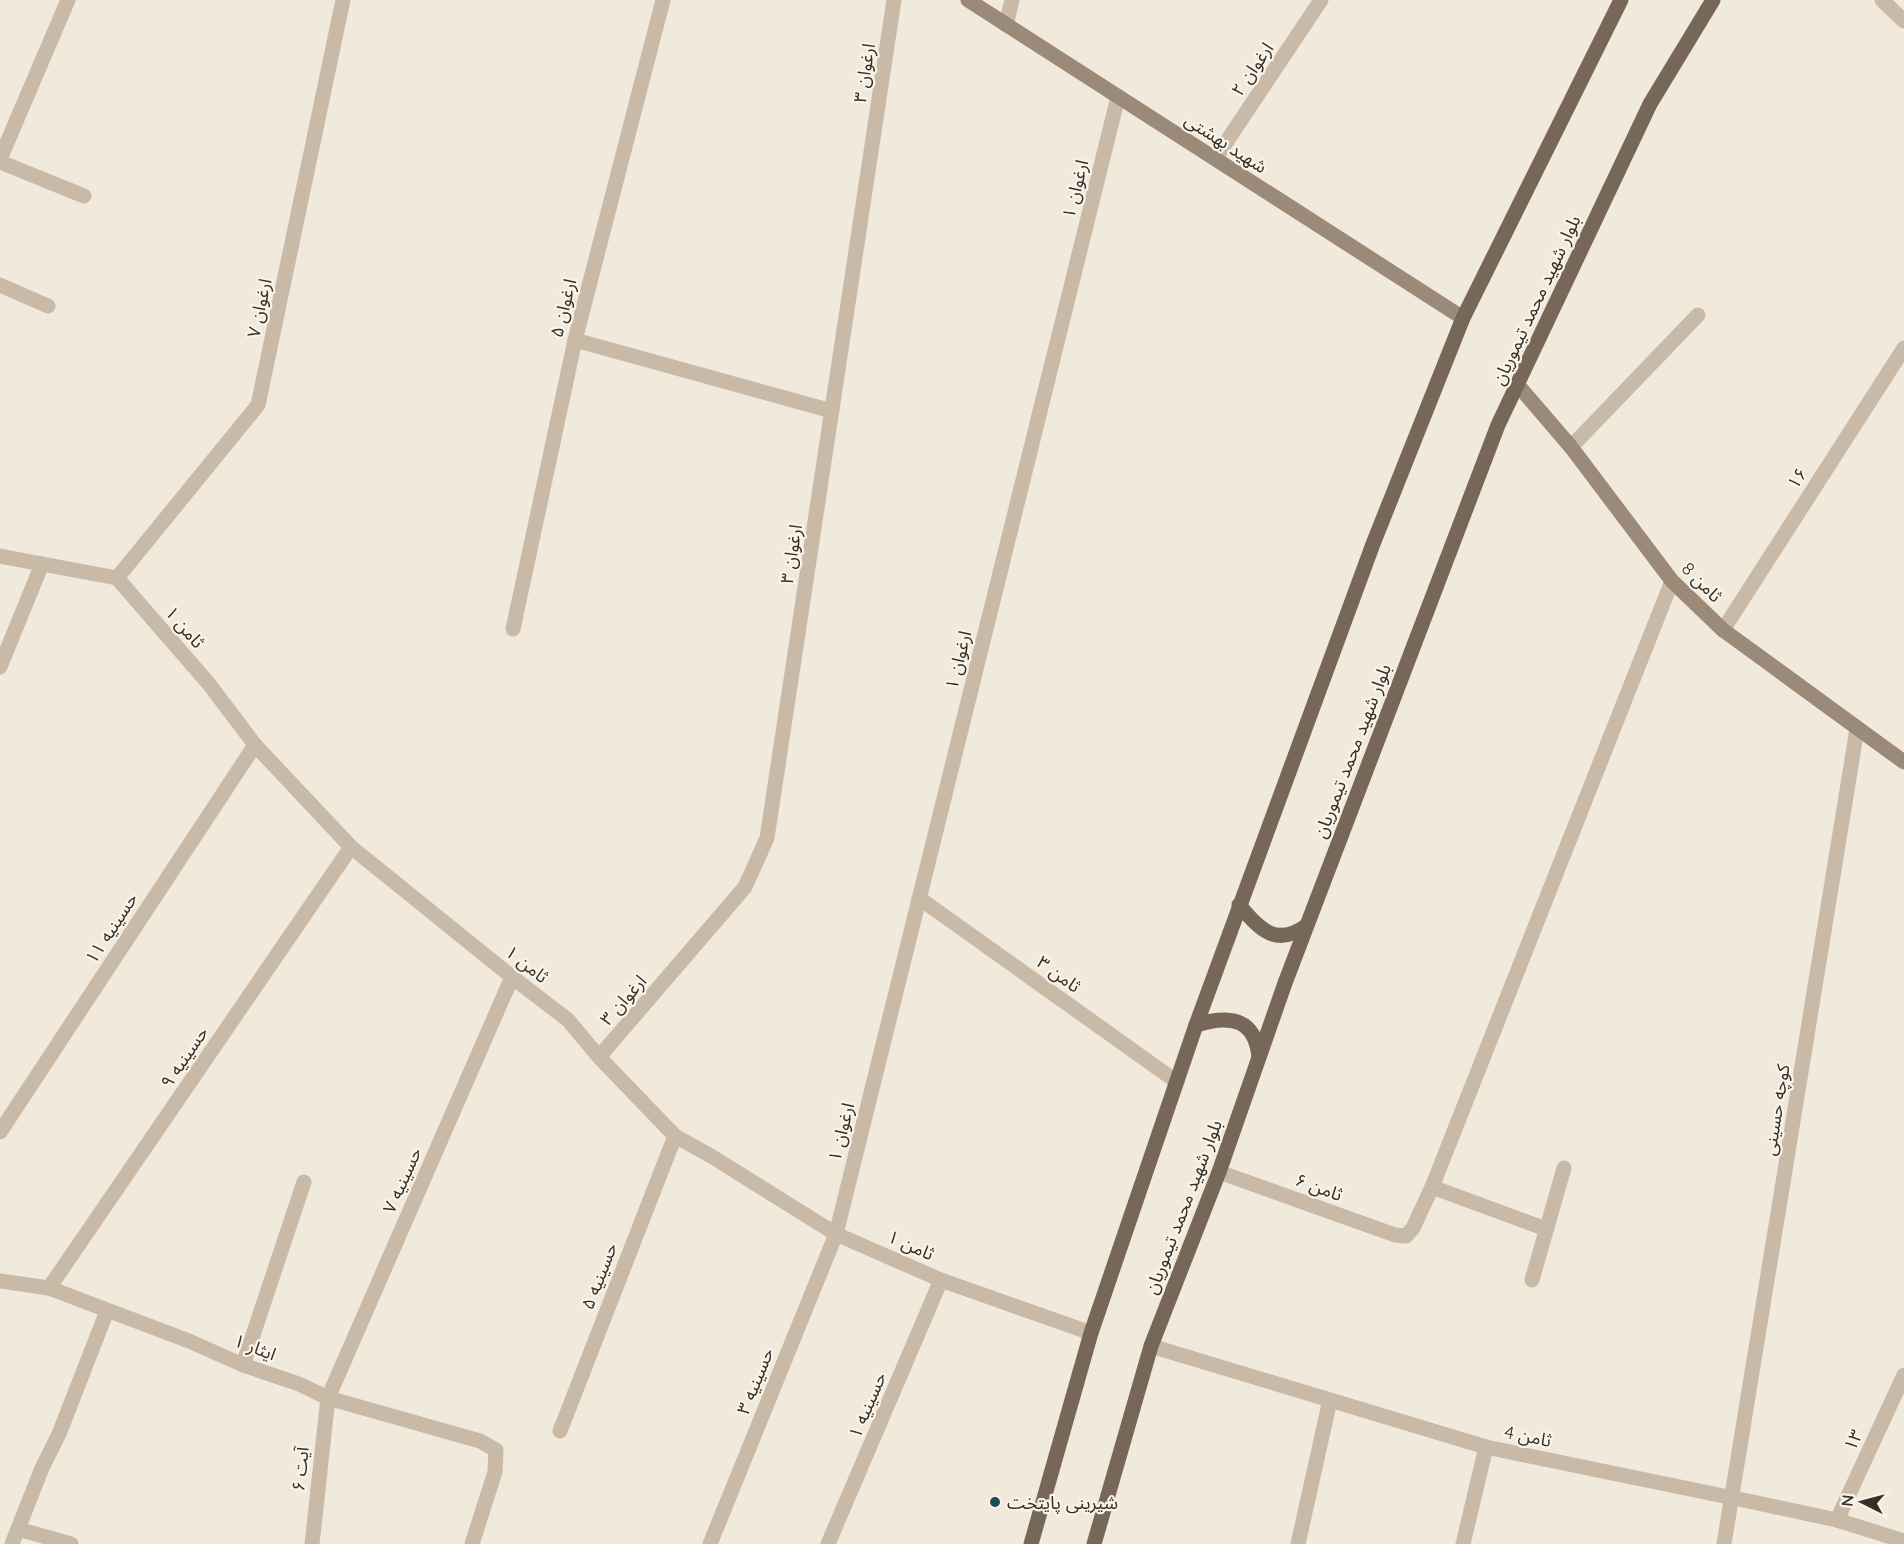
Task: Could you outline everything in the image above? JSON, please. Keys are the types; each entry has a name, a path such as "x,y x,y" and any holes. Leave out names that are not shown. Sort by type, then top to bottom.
{"main road":[{"path":"1031,1544 1091,1333 1196,1025 1373,544 1463,318 1621,0"},
{"name":"بلوار شهید محمد تیموریان","path":"1094,1544 1150,1346 1219,1172 1306,926 1498,424 1650,104 1713,0"},
{"path":"1239,905 1263,930 1273,935 1285,936 1296,933 1306,926"},
{"path":"1196,1025 1214,1020 1235,1021 1253,1035 1258,1045 1259,1057"}],"street":[{"path":"68,0 0,161 84,196"},
{"name":"ارغوان ۷","path":"117,578 258,405 343,0"},
{"name":"ارغوان ۵","path":"513,629 575,340 663,0"},
{"name":"ارغوان ۳","path":"599,1057 745,887 767,838 894,0"},
{"name":"شهید بهشتی","path":"968,0 1463,318"},
{"path":"1006,25 1012,0"},
{"name":"ارغوان ۲","path":"1215,159 1321,0"},
{"path":"1882,0 1904,21"},
{"name":"ارغوان ۱","path":"836,1234 1118,96"},
{"path":"0,285 48,306"},
{"path":"1571,447 1698,315"},
{"path":"575,340 832,411"},
{"name":"۱۶","path":"1723,630 1904,348"},
{"name":"ثامن 8","path":"1518,384 1571,447 1671,581 1723,630 1904,762"},
{"path":"0,556 117,578"},
{"path":"0,667 42,564"},
{"name":"ثامن ۱","path":"117,578 209,684 255,745 351,847 568,1020 599,1057 675,1136 836,1234 941,1280 1091,1333"},
{"path":"1546,1229 1432,1187 1671,581"},
{"name":"کوچه حسینی","path":"1724,1544 1857,729"},
{"name":"حسینیه ۱۱","path":"0,1132 255,745"},
{"name":"حسینیه ۹","path":"49,1288 351,847"},
{"name":"ثامن ۳","path":"919,898 1177,1082"},
{"name":"حسینیه ۷","path":"328,1398 512,977"},
{"name":"حسینیه ۵","path":"560,1431 675,1136"},
{"path":"1532,1280 1564,1168"},
{"name":"ثامن ۶","path":"1219,1172 1395,1235 1406,1236 1413,1228 1432,1187"},
{"path":"243,1365 304,1182"},
{"name":"حسینیه ۳","path":"710,1544 836,1234"},
{"name":"حسینیه ۱","path":"828,1544 941,1280"},
{"name":"ایثار ۱","path":"0,1281 49,1288 189,1341 243,1365 299,1384 328,1398 480,1441 496,1450 495,1472 472,1544"},
{"path":"71,1544 15,1537 42,1468 59,1434 107,1311"},
{"name":"ثامن 4","path":"1150,1346 1486,1447 1733,1497 1837,1521 1875,1538 1904,1541"},
{"name":"۱۳","path":"1837,1521 1904,1375"},
{"name":"آیت ۶","path":"312,1544 328,1398"},
{"path":"1298,1544 1330,1400"},
{"path":"1462,1544 1486,1447"}],"place":[{"name":"شیرینی پایتخت","path":"995,1502"}]}
